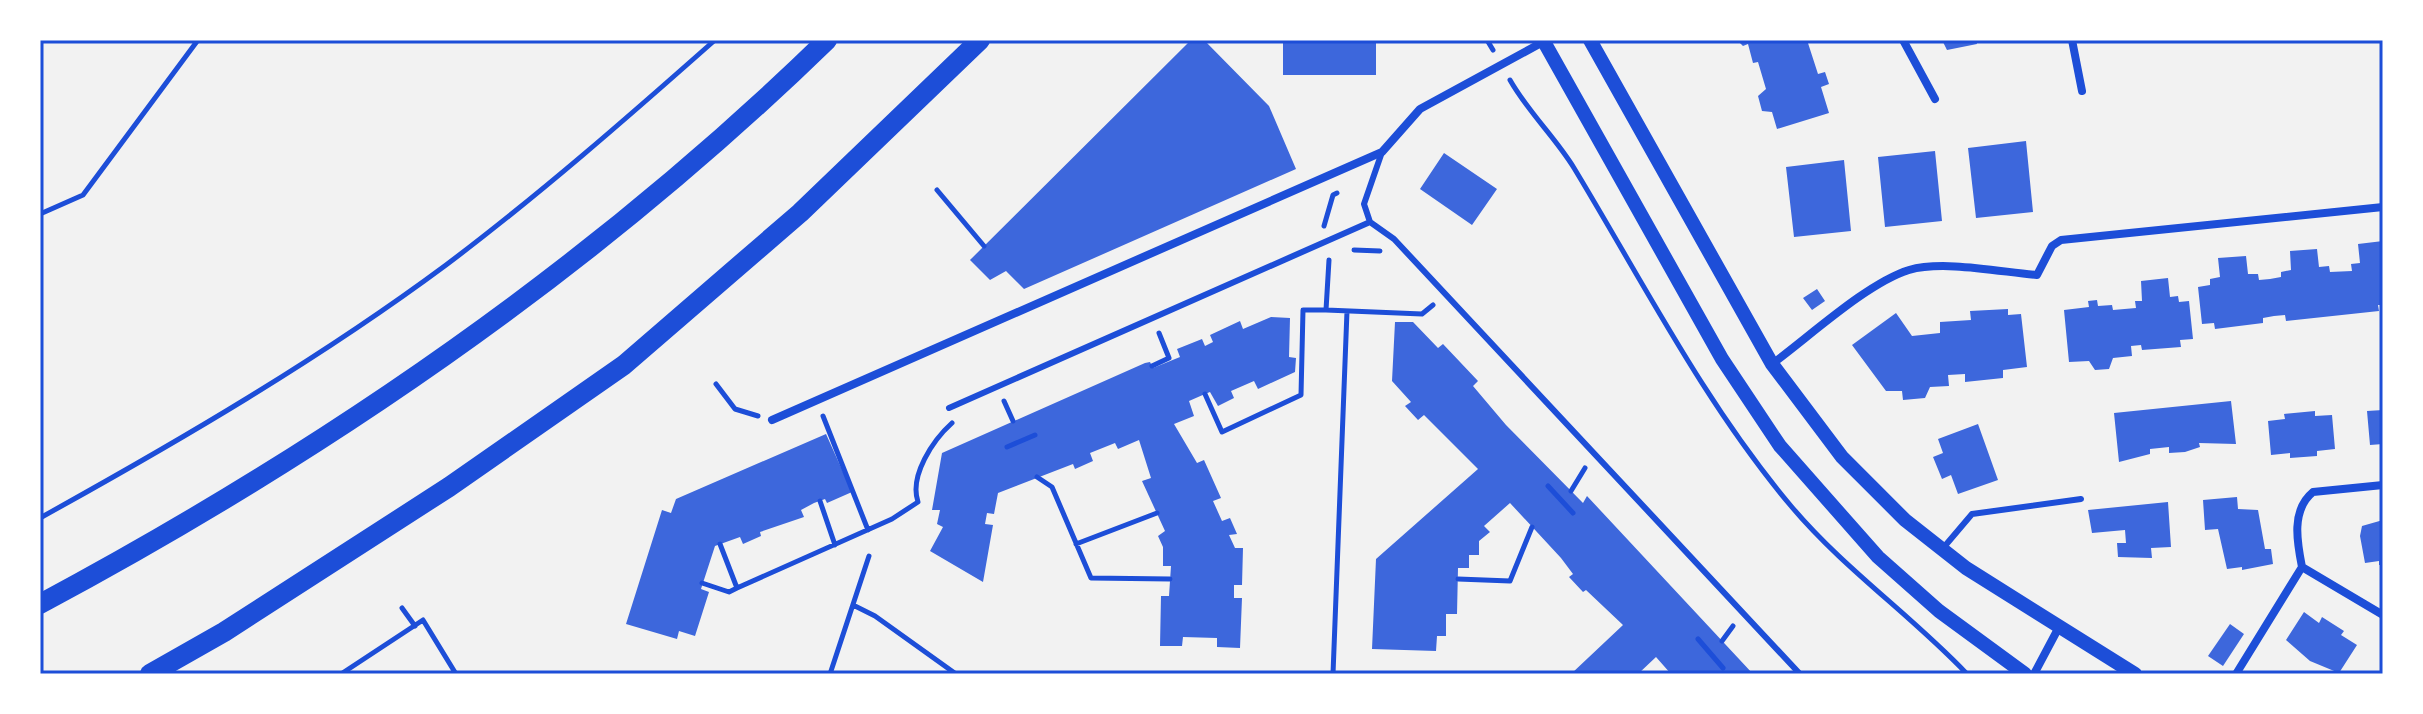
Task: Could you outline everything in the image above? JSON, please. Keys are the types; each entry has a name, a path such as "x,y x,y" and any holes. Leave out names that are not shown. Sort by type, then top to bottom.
{"main road":[{"path":"40,604 293,459 406,385 547,282 632,214 716,143 827,40"},
{"path":"150,674 224,632 449,487 624,365 800,213 980,40"}],"street":[{"path":"1590,40 1772,364 1842,457 1941,550 2135,674"},
{"path":"1903,40 1935,99"},
{"path":"2072,40 2082,91"},
{"path":"772,420 1382,152 1420,109 1543,41 1722,359 1780,446 1878,557 1939,611 2025,674"},
{"path":"1772,364 1864,296 1910,270 1933,267 2037,275 2052,246 2061,240 2383,207"},
{"path":"2236,674 2302,567 2298,535 2303,500 2313,492 2383,485"},
{"path":"2302,567 2383,615"},
{"path":"2034,674 2059,627"}],"lane":[{"path":"1382,152 1364,204 1370,222 1394,239 1800,674"},
{"path":"949,408 1370,222"},
{"path":"1941,550 1972,514 2081,499"}],"path":[{"path":"40,214 83,195 198,40"},
{"path":"40,518 215,419 445,266 618,126 715,40"},
{"path":"1487,40 1494,52"},
{"path":"937,190 984,246"},
{"path":"1315,266 1338,256"},
{"path":"1326,310 1329,260"},
{"path":"1205,394 1222,432 1301,395 1303,310 1422,314 1433,305"},
{"path":"1333,674 1347,311"},
{"path":"1145,339 1173,327"},
{"path":"1152,366 1169,358 1159,333"},
{"path":"716,384 735,409 772,420"},
{"path":"991,405 1017,394"},
{"path":"1003,400 1013,421"},
{"path":"816,401 868,530"},
{"path":"702,583 729,592 868,530 918,502 918,478 931,448 955,421"},
{"path":"1007,447 1035,435"},
{"path":"1571,491 1585,467"},
{"path":"1037,477 1052,487 1091,578 1170,579"},
{"path":"1548,486 1573,513"},
{"path":"820,501 835,545"},
{"path":"1076,544 1157,513"},
{"path":"1458,579 1510,581 1532,527"},
{"path":"720,544 737,588"},
{"path":"830,674 869,556"},
{"path":"853,605 875,616 956,674"},
{"path":"402,608 415,626"},
{"path":"341,674 423,620 456,674"},
{"path":"1722,641 1733,626"},
{"path":"1698,639 1723,668"}],"building":[{"path":"1191,40 1204,40 1269,106 1296,169 1024,289 1006,271 990,280 970,260"},
{"path":"1283,40 1376,40 1376,75 1283,75"},
{"path":"1737,40 1807,40 1818,74 1825,72 1829,84 1821,87 1829,113 1777,129 1772,112 1762,111 1758,96 1766,89 1758,62 1753,63 1748,44 1743,46"},
{"path":"1942,40 1976,40 1977,44 1947,50"},
{"path":"2026,141 2033,212 1976,218 1968,148"},
{"path":"1935,151 1942,221 1885,227 1878,157"},
{"path":"1444,153 1497,189 1472,225 1420,189"},
{"path":"1844,160 1851,231 1794,237 1786,167"},
{"path":"2383,241 2383,305 2378,305 2379,311 2286,321 2285,315 2274,316 2263,318 2263,323 2215,329 2214,323 2202,324 2198,287 2210,285 2210,279 2220,277 2218,258 2246,256 2248,274 2258,274 2259,280 2270,279 2281,277 2281,272 2291,270 2290,251 2317,249 2319,267 2329,266 2330,272 2352,271 2351,264 2360,263 2358,244"},
{"path":"2168,278 2170,297 2178,296 2179,302 2189,301 2193,339 2180,340 2181,347 2142,350 2141,345 2131,346 2132,356 2113,358 2109,369 2095,370 2089,361 2069,362 2064,310 2089,307 2088,301 2097,300 2098,306 2112,305 2113,310 2136,308 2135,301 2142,301 2141,281"},
{"path":"1817,289 1825,301 1812,310 1803,298"},
{"path":"2008,309 2008,315 2021,314 2027,367 2003,370 2003,378 1965,382 1965,374 1948,375 1949,386 1930,387 1925,398 1903,400 1902,391 1886,391 1852,345 1896,313 1912,336 1940,333 1940,322 1971,320 1970,311"},
{"path":"1271,317 1290,318 1289,357 1296,358 1295,372 1258,389 1254,381 1231,391 1234,398 1218,406 1210,392 1205,394 1189,401 1194,416 1174,424 1197,463 1204,460 1221,498 1213,501 1222,521 1230,518 1237,534 1229,535 1235,548 1243,548 1242,585 1234,585 1234,598 1242,598 1240,648 1217,647 1217,638 1183,637 1182,646 1160,646 1161,596 1169,596 1171,566 1163,566 1163,547 1158,536 1165,531 1142,481 1151,478 1139,440 1118,449 1115,443 1090,453 1093,461 1075,469 1073,464 998,493 994,514 987,513 985,524 993,525 983,582 930,551 943,527 937,524 940,510 932,510 942,453 1145,363 1150,362 1153,368 1180,357 1177,349 1202,339 1205,346 1213,342 1210,335 1240,321 1243,329"},
{"path":"1395,322 1413,322 1438,348 1443,344 1478,381 1473,386 1506,425 1583,503 1587,496 1753,674 1671,674 1656,657 1638,674 1571,674 1623,625 1569,577 1573,574 1561,558 1510,503 1484,526 1490,532 1479,541 1479,555 1469,555 1469,568 1458,568 1457,614 1446,614 1446,636 1437,636 1436,651 1372,649 1376,559 1478,469 1424,415 1418,420 1405,406 1411,402 1392,381"},
{"path":"2231,401 2236,444 2199,443 2200,447 2185,452 2169,453 2169,447 2150,449 2150,454 2119,462 2114,413"},
{"path":"2383,410 2383,444 2370,445 2367,411"},
{"path":"2315,411 2315,416 2332,415 2335,449 2317,451 2317,456 2290,458 2290,453 2271,455 2268,421 2285,419 2284,414"},
{"path":"1978,424 1998,480 1958,494 1951,475 1942,479 1933,457 1943,453 1938,439"},
{"path":"826,434 852,492 827,503 825,499 814,503 801,510 804,517 760,532 761,536 743,544 740,537 715,546 701,589 709,592 695,636 679,631 677,639 626,624 662,510 671,513 676,499"},
{"path":"2237,497 2238,509 2258,510 2265,549 2271,549 2273,564 2242,570 2242,567 2227,569 2218,529 2205,530 2203,500"},
{"path":"2168,502 2171,547 2151,548 2152,558 2118,557 2117,543 2126,543 2125,530 2092,533 2088,510"},
{"path":"2383,520 2383,565 2379,565 2379,561 2365,563 2360,536 2362,526"},
{"path":"2304,612 2319,623 2322,617 2344,631 2341,635 2357,645 2339,673 2310,661 2286,640"},
{"path":"2230,624 2244,634 2223,666 2208,656"}]}
